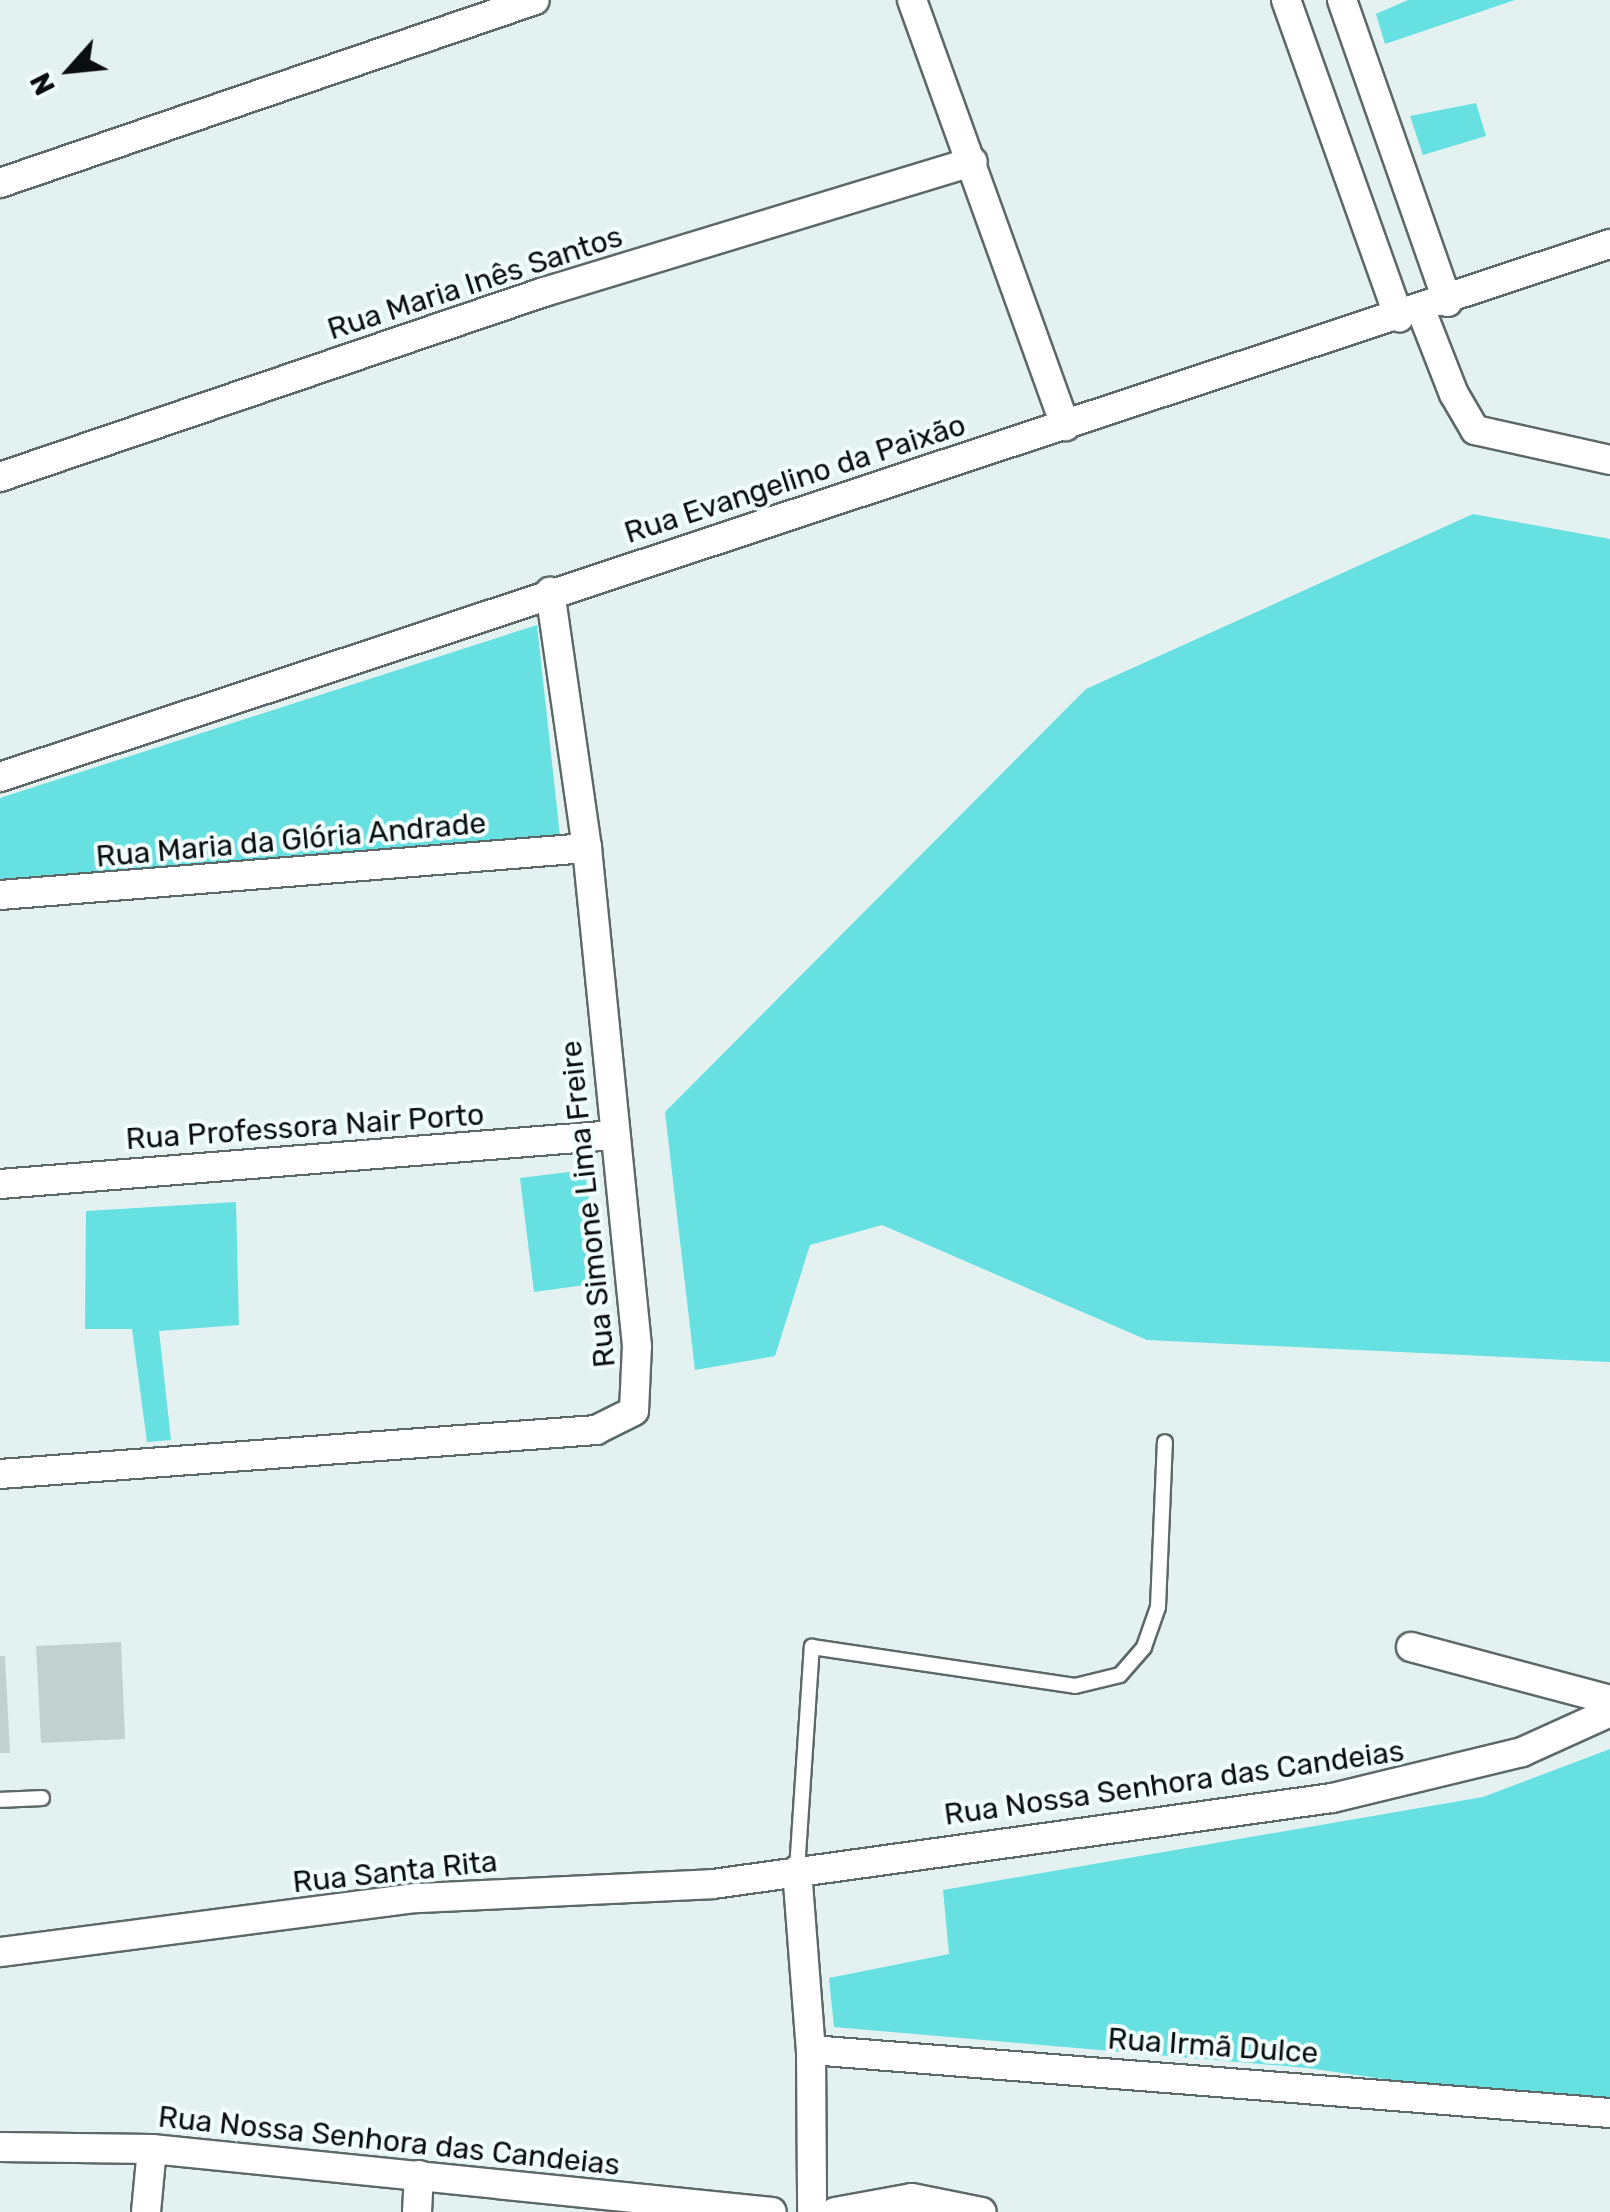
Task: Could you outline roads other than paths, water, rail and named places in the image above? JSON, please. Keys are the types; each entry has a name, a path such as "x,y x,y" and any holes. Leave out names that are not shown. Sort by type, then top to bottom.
{"street":[{"path":"0,182 535,0"},
{"path":"912,0 974,162 1064,426"},
{"path":"1286,0 1423,310 1454,394 1475,430 1610,460"},
{"path":"1342,0 1423,310"},
{"name":"Rua Maria Inês Santos","path":"0,477 544,292 974,162"},
{"name":"Rua Evangelino da Paixão","path":"0,777 550,592 1423,310 1610,244"},
{"name":"Rua Simone Lima Freire","path":"0,1474 596,1430 627,1418 638,1396 638,1346 587,848 550,592"},
{"name":"Rua Maria da Glória Andrade","path":"0,896 587,848"},
{"name":"Rua Professora Nair Porto","path":"0,1184 614,1136"},
{"path":"1411,1647 1610,1700"},
{"name":"Rua Nossa Senhora das Candeias","path":"797,1870 1332,1798 1522,1752 1610,1712"},
{"path":"797,1870 811,2050 812,2212"},
{"name":"Rua Santa Rita","path":"0,1952 418,1898 713,1884 797,1870"},
{"name":"Rua Irmã Dulce","path":"811,2050 1610,2113"},
{"name":"Rua Nossa Senhora das Candeias","path":"0,2148 152,2148 772,2212"},
{"path":"146,2212 152,2148"},
{"path":"417,2212 419,2174"},
{"path":"835,2212 912,2198 982,2212"}],"lane":[{"path":"797,1870 812,1647 1061,1685 1110,1681 1144,1647 1158,1607 1165,1442"},
{"path":"0,1800 42,1798"}]}
